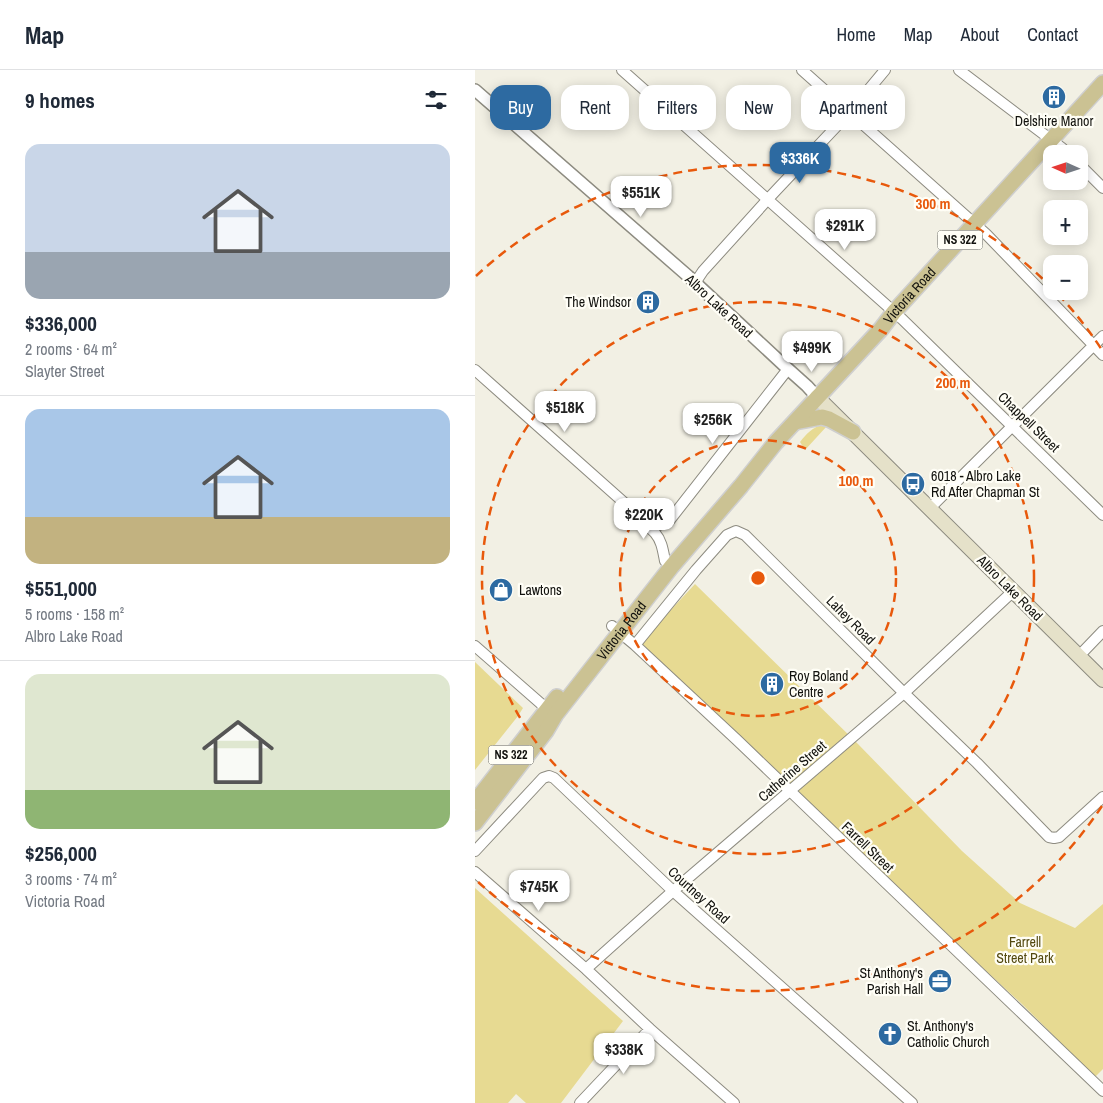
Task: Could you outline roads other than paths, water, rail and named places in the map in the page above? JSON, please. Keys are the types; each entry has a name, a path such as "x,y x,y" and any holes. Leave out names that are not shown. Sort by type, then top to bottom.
{"main road":[{"name":"Victoria Road","path":"616,629 741,486 776,442 881,329 894,312 1103,83"},
{"name":"Albro Lake Road","path":"817,397 1103,680"},
{"path":"795,422 822,417 853,432"},
{"name":"Victoria Road","path":"475,802 551,712 616,629 665,561 733,480 761,453 776,442"},
{"name":"Victoria Road","path":"475,823 547,731 551,712"}],"street":[{"name":"Chappell Street","path":"622,70 894,312 1103,515"},
{"path":"802,70 819,85"},
{"path":"872,85 885,70"},
{"path":"959,70 1058,145"},
{"name":"Albro Lake Road","path":"475,90 695,283 817,397"},
{"path":"695,283 703,271 833,130"},
{"path":"870,130 987,234 1103,355"},
{"path":"1088,173 1103,188"},
{"path":"930,508 1103,336"},
{"path":"638,515 659,525 669,521 788,369"},
{"path":"475,370 638,515 641,521 656,534 661,542 665,561"},
{"name":"Lahey Road","path":"635,645 727,535 736,531 745,534 1049,837 1059,837 1103,797"},
{"name":"Catherine Street","path":"586,969 904,693 1013,590"},
{"name":"Farrell Street","path":"616,629 737,740 789,792 1103,1091"},
{"path":"1078,657 1103,631"},
{"path":"475,646 551,712"},
{"name":"Courtney Road","path":"475,851 543,778 549,776 554,778 673,892 912,1103"},
{"path":"475,872 734,1103"},
{"path":"580,1103 650,1029"}],"place":[{"name":"Delshire Manor","path":"1054,97"},
{"name":"The Windsor","path":"648,302"},
{"name":"6018 - Albro Lake Rd After Chapman St","path":"913,484"},
{"name":"Lawtons","path":"501,590"},
{"name":"Roy Boland Centre","path":"772,684"},
{"name":"St Anthony's Parish Hall","path":"940,981"},
{"name":"St. Anthony's Catholic Church","path":"890,1034"}],"park label":[{"name":"Farrell Street Park","path":"1025,950"}]}
